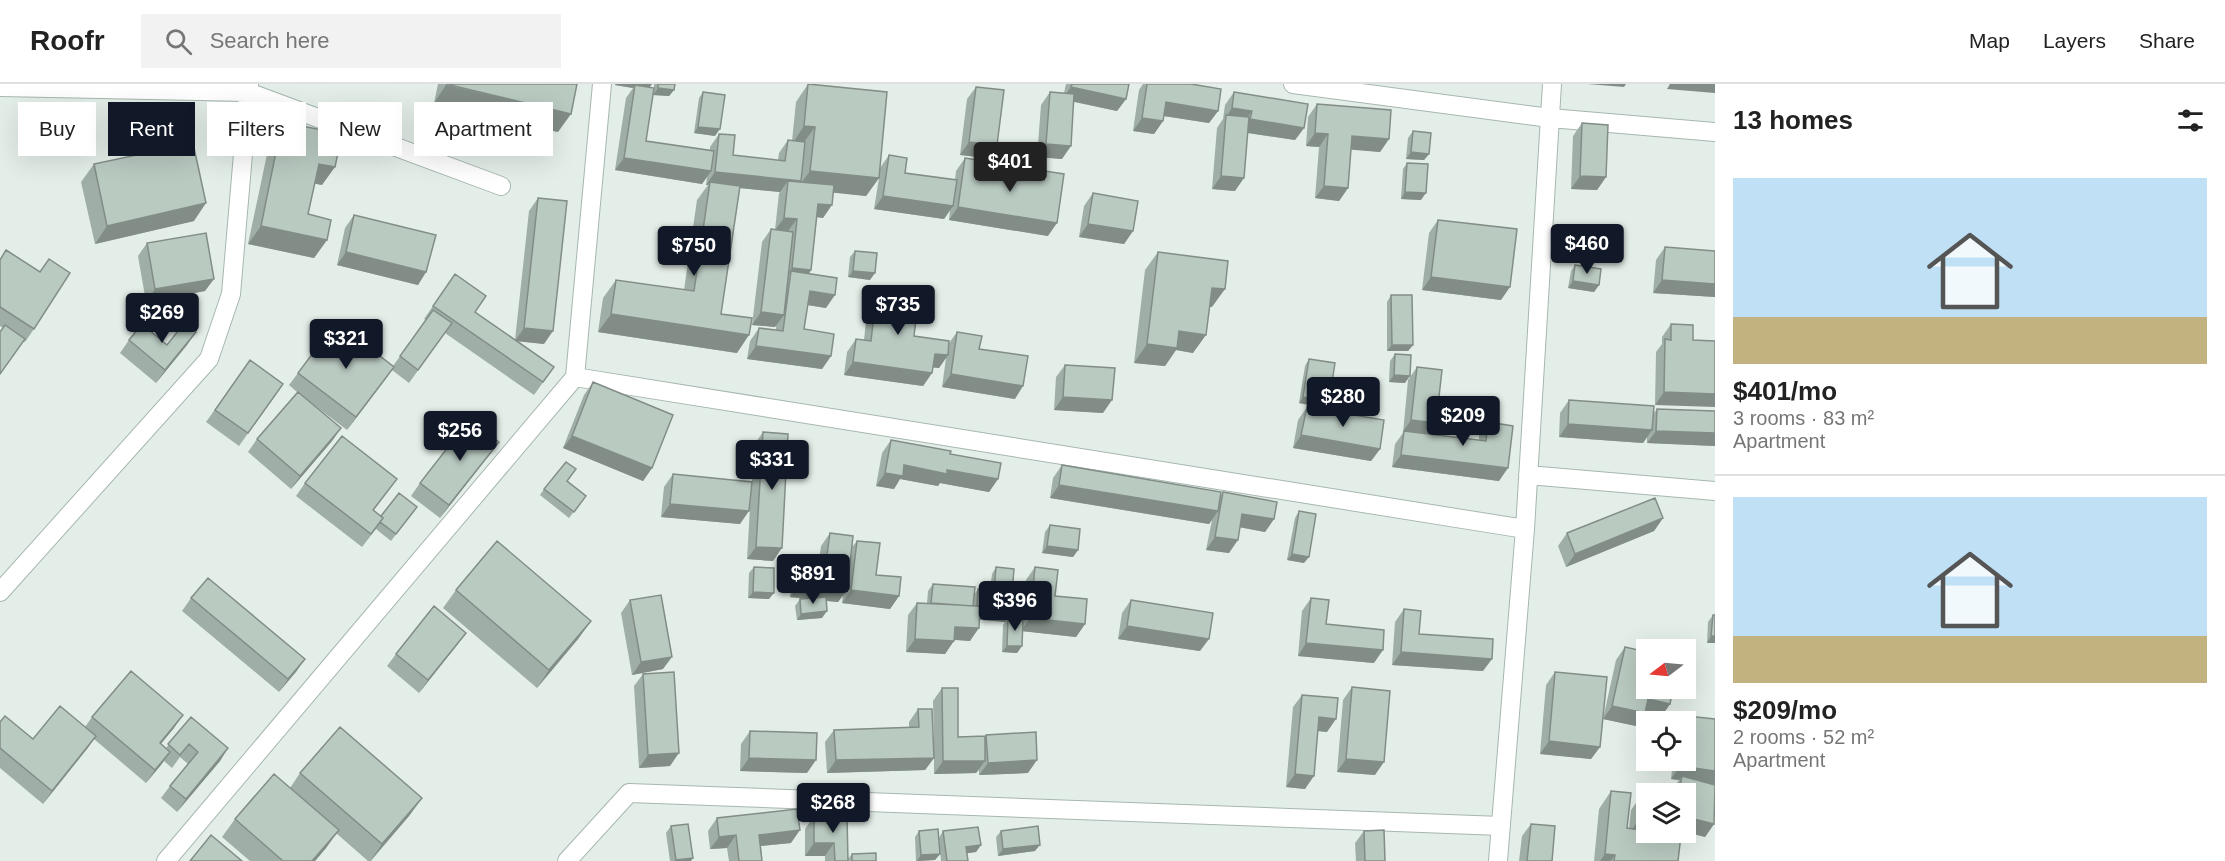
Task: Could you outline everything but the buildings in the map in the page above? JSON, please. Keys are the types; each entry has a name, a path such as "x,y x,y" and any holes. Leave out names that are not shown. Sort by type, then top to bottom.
{"street":[{"path":"166,861 575,377 602,84"},
{"path":"1293,84 1550,118 1715,132"},
{"path":"1498,861 1525,529 1552,84"},
{"path":"0,87 249,88 501,186"},
{"path":"0,592 209,359 231,294 249,88"},
{"path":"575,377 1525,529"},
{"path":"1528,475 1715,491"},
{"path":"567,861 629,793 1501,826"}]}
